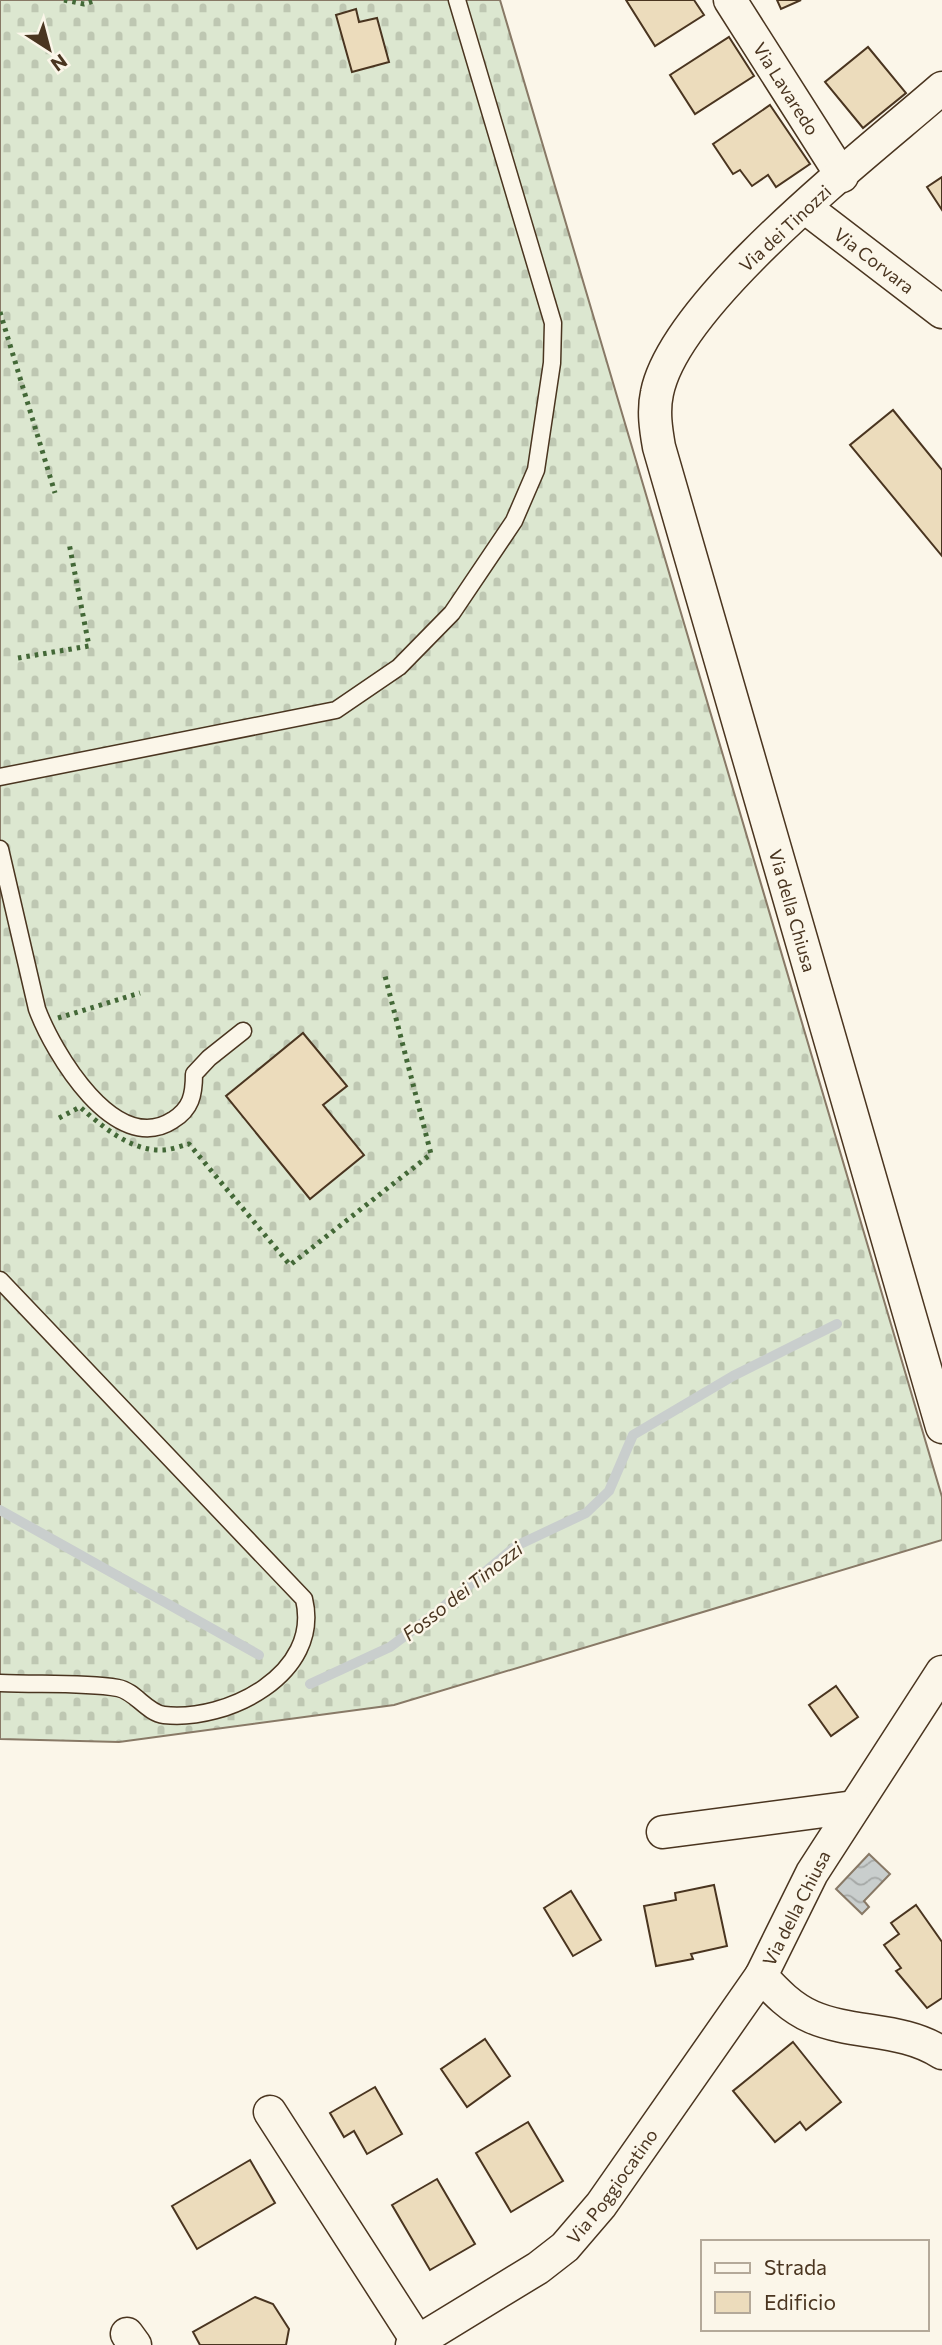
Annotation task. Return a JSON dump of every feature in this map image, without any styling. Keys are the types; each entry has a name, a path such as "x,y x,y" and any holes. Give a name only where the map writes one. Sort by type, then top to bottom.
{"street":[{"name":"Via Lavaredo","path":"730,0 842,176"},
{"name":"Via dei Tinozzi","path":"657,392 674,354 699,315 734,275 942,88"},
{"name":"Via Corvara","path":"806,208 942,312"},
{"name":"Via della Chiusa","path":"657,392 659,447 942,1427"},
{"name":"Via della Chiusa","path":"942,1672 812,1873 761,1976 792,2006 813,2018 897,2034 942,2053"},
{"path":"663,1832 854,1807"},
{"name":"Via Poggiocatino","path":"415,2343 538,2268 565,2247 601,2205 761,1976"},
{"path":"270,2112 415,2343"}],"lane":[{"path":"0,777 336,710 399,667 452,613 514,521 536,470 551,363 552,323 457,0"},
{"path":"0,849 37,1009 46,1033 78,1085 100,1105 122,1121 146,1128 166,1125 184,1113 194,1094 194,1074 209,1058 243,1031"},
{"path":"0,1280 303,1600 307,1615 305,1634 298,1650 276,1681 257,1695 201,1714 161,1715 121,1689 0,1683"}],"green space":[{"path":"0,0 500,0 942,1497 942,1540 394,1705 119,1742 0,1739"}],"water":[{"path":"869,1854 890,1874 864,1901 869,1907 862,1914 836,1889"}],"building":[{"path":"626,0 694,0 704,15 655,46"},
{"path":"777,0 801,0 781,9"},
{"path":"356,9 359,22 377,18 389,62 352,72 336,15"},
{"path":"729,37 754,76 695,114 670,75"},
{"path":"868,47 906,93 863,128 825,82"},
{"path":"770,105 810,164 776,187 768,175 752,186 740,170 733,174 713,144"},
{"path":"942,177 942,210 927,187"},
{"path":"893,410 942,470 942,556 850,445"},
{"path":"303,1033 347,1086 323,1105 364,1155 310,1199 226,1096"},
{"path":"836,1686 858,1717 831,1736 809,1705"},
{"path":"714,1885 727,1946 691,1954 693,1959 656,1966 644,1906 676,1900 675,1893"},
{"path":"571,1891 601,1940 573,1956 544,1908"},
{"path":"916,1905 942,1942 942,1998 927,2008 896,1971 901,1968 884,1945 899,1934 891,1923"},
{"path":"485,2039 510,2076 467,2107 441,2069"},
{"path":"793,2042 841,2102 806,2130 800,2122 775,2142 733,2091"},
{"path":"375,2087 402,2134 367,2154 354,2131 344,2137 330,2113"},
{"path":"528,2122 563,2181 511,2212 476,2153"},
{"path":"250,2160 275,2203 197,2249 172,2206"},
{"path":"437,2179 475,2244 430,2270 392,2205"},
{"path":"255,2297 273,2304 289,2329 286,2345 200,2345 193,2332"}],"waterway":[{"name":"Fosso dei Tinozzi","path":"310,1684 390,1647 516,1546 586,1513 609,1491 633,1435 733,1376 837,1324"},
{"name":"Fosso dei Tinozzi","path":"0,1510 259,1655"}],"hedge":[{"path":"64,0 84,4 97,0"},
{"path":"0,312 55,493"},
{"path":"18,658 89,646 69,543"},
{"path":"59,1118 80,1107 117,1136 139,1146 162,1150 189,1144 290,1265 431,1154 384,972"},
{"path":"58,1018 140,993"}]}
